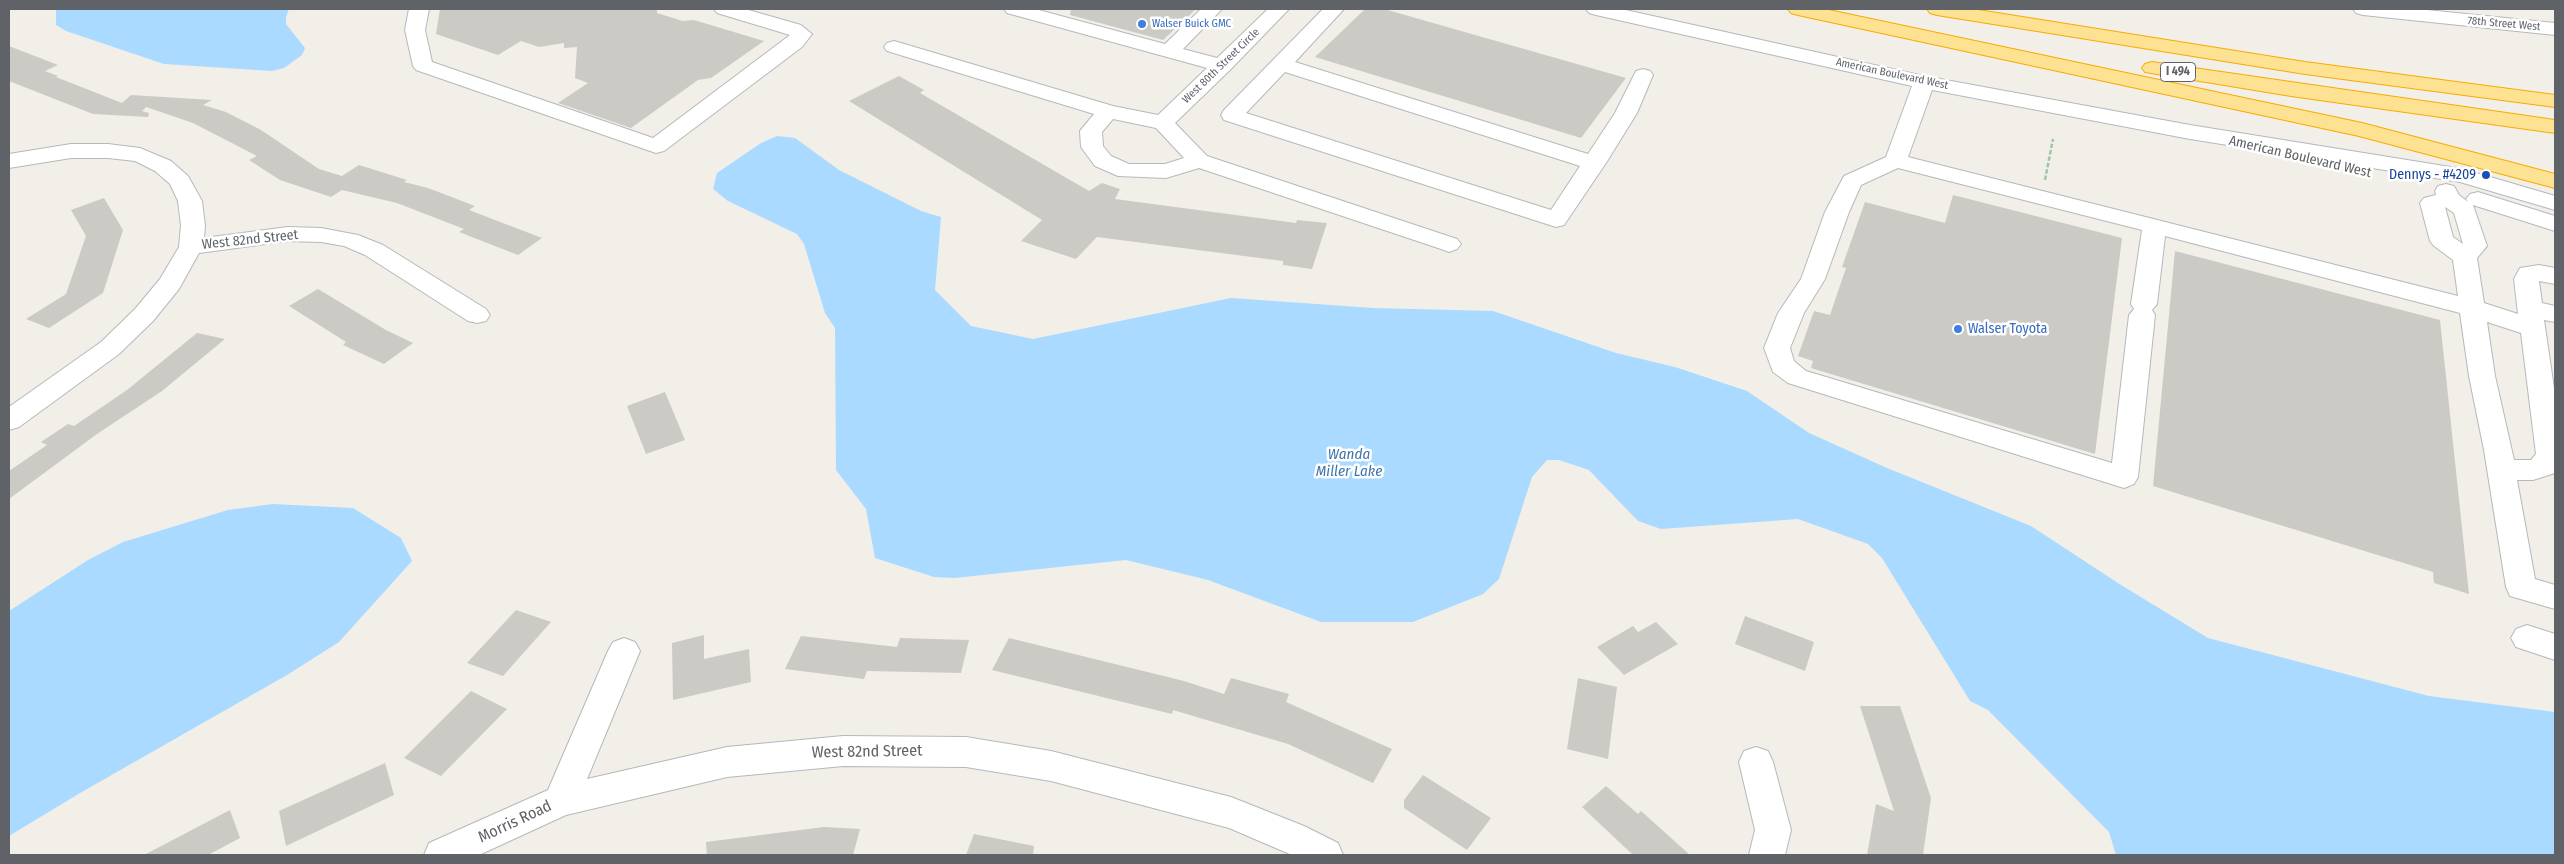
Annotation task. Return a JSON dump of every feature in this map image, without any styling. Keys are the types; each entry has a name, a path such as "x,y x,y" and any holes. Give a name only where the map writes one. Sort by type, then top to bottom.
{"highway":[{"path":"1798,9 2362,130 2555,181"},
{"name":"I 494","path":"1803,9 2022,47 2272,87 2555,127"},
{"name":"I 494","path":"1937,9 2305,68 2555,101"},
{"path":"2305,68 2555,85"}],"street":[{"path":"419,9 415,30 423,66 656,146 795,44 802,34 724,9"},
{"path":"1014,9 1223,66"},
{"path":"1169,51 1212,9"},
{"name":"West 80th Street Circle","path":"1162,123 1223,66 1279,9"},
{"path":"1334,9 1232,115 1556,220 1626,113 1643,75"},
{"name":"American Boulevard West","path":"1596,9 1924,82 2190,132 2472,178 2555,203"},
{"name":"78th Street West","path":"2363,9 2555,29"},
{"path":"894,47 1108,111 1162,123 1199,161 1449,244"},
{"path":"1281,64 1595,163"},
{"path":"1896,161 1924,82"},
{"path":"1108,111 1091,132 1092,147 1103,161 1126,171 1166,171 1199,161"},
{"name":"American Boulevard West","path":"2190,132 2448,195 2510,208 2555,224"},
{"name":"West 82nd Street","path":"9,161 71,151 108,151 140,156 163,166 180,182 190,201 193,225 191,247 288,234 321,235 350,240 374,250 477,315"},
{"path":"2154,225 2124,476 1797,377 1782,366 1777,348 1790,313 1812,279 1837,212 1852,181 1896,161 2154,225 2473,308 2539,316"},
{"path":"2448,195 2465,210 2475,246 2465,257 2482,376 2501,470 2521,586 2555,597"},
{"path":"9,420 110,348 144,315 170,283 191,247"},
{"path":"2501,470 2534,470 2546,465 2550,454 2539,316 2526,279 2530,274 2540,273 2555,276"},
{"path":"561,801 624,651"},
{"name":"West 82nd Street","path":"561,801 727,762 754,758 843,751 966,752 1051,766 1231,813 1292,837 1325,855"},
{"path":"1756,762 1773,830 1767,855"},
{"name":"Morris Road","path":"442,855 561,801"}],"water":[{"path":"56,9 289,9 286,24 305,48 302,55 284,68 272,71 164,64 66,31 56,25"},
{"name":"Wanda Miller Lake","path":"777,136 795,138 839,170 921,211 941,217 935,290 971,326 1033,339 1231,298 1373,308 1493,311 1616,353 1675,367 1747,391 1809,433 1887,468 2031,526 2121,585 2208,638 2429,696 2555,712 2555,855 2116,855 2109,832 1988,710 1970,701 1882,558 1868,544 1798,519 1661,529 1638,521 1589,470 1559,460 1547,460 1532,477 1499,579 1483,594 1413,622 1321,622 1208,580 1126,560 954,578 934,577 875,558 866,509 836,470 835,328 825,313 804,244 797,234 728,201 713,189 717,173 761,143"},
{"path":"273,504 353,508 401,538 412,561 339,642 287,675 80,793 9,836 9,611 88,560 123,542 228,510"}],"building":[{"path":"440,9 657,9 657,13 683,21 694,20 764,41 711,78 698,80 631,128 558,103 588,83 575,78 577,47 564,48 564,43 539,47 521,41 498,55 436,34"},
{"name":"Walser Buick GMC","path":"1071,9 1196,9 1163,40 1070,15"},
{"path":"1365,9 1384,9 1626,78 1581,138 1315,57"},
{"path":"9,46 58,65 45,71 58,76 56,77 122,103 131,95 212,100 203,105 226,112 261,130 319,169 342,176 359,165 407,180 404,182 428,188 475,206 469,210 542,238 518,255 459,232 464,229 397,203 342,190 331,197 280,180 249,160 257,156 193,123 146,107 142,111 149,113 148,117 93,114 9,81"},
{"path":"899,76 924,90 920,93 1089,191 1102,183 1120,189 1115,199 1296,223 1297,220 1327,223 1312,269 1283,265 1283,261 1097,237 1076,259 1021,241 1042,220 849,101"},
{"name":"Walser Toyota","path":"1953,195 2122,238 2095,454 1811,368 1813,361 1798,356 1814,311 1830,315 1846,268 1842,267 1865,202 1945,223"},
{"path":"104,198 123,230 103,293 49,328 26,319 66,294 86,236 71,210"},
{"path":"2175,251 2440,320 2469,594 2434,583 2433,572 2153,486"},
{"path":"318,289 386,330 413,343 384,364 343,345 346,342 289,306"},
{"path":"197,333 225,339 162,391 97,434 9,499 9,471 47,445 41,442 68,424 74,426 127,390"},
{"path":"665,392 685,440 646,454 627,406"},
{"path":"516,610 551,622 503,676 467,663"},
{"path":"1745,616 1814,642 1805,671 1735,644"},
{"path":"1656,622 1678,644 1624,675 1597,647 1633,626 1638,632"},
{"path":"704,635 704,659 749,649 751,682 673,700 672,643"},
{"path":"801,636 897,647 900,638 969,640 961,673 867,671 864,679 785,669"},
{"path":"1009,638 1184,681 1224,694 1231,678 1289,694 1286,702 1392,749 1373,783 1288,744 1173,710 1172,714 992,670"},
{"path":"1578,678 1617,687 1608,759 1567,749"},
{"path":"471,691 507,709 441,776 404,758"},
{"path":"1860,706 1900,706 1931,798 1923,855 1867,855 1876,804 1894,811"},
{"path":"385,763 394,795 286,846 279,811"},
{"path":"1423,775 1491,818 1467,850 1404,808 1404,800"},
{"path":"1606,786 1638,814 1641,811 1690,855 1633,855 1582,807"},
{"path":"230,810 240,838 208,855 144,855"},
{"path":"824,827 860,829 853,855 707,855 706,842"},
{"path":"974,834 1034,846 1033,855 966,855"}],"place":[{"name":"Walser Buick GMC","path":"1142,24"},
{"name":"Dennys - #4209","path":"2486,175"},
{"name":"Walser Toyota","path":"1958,329"}]}
